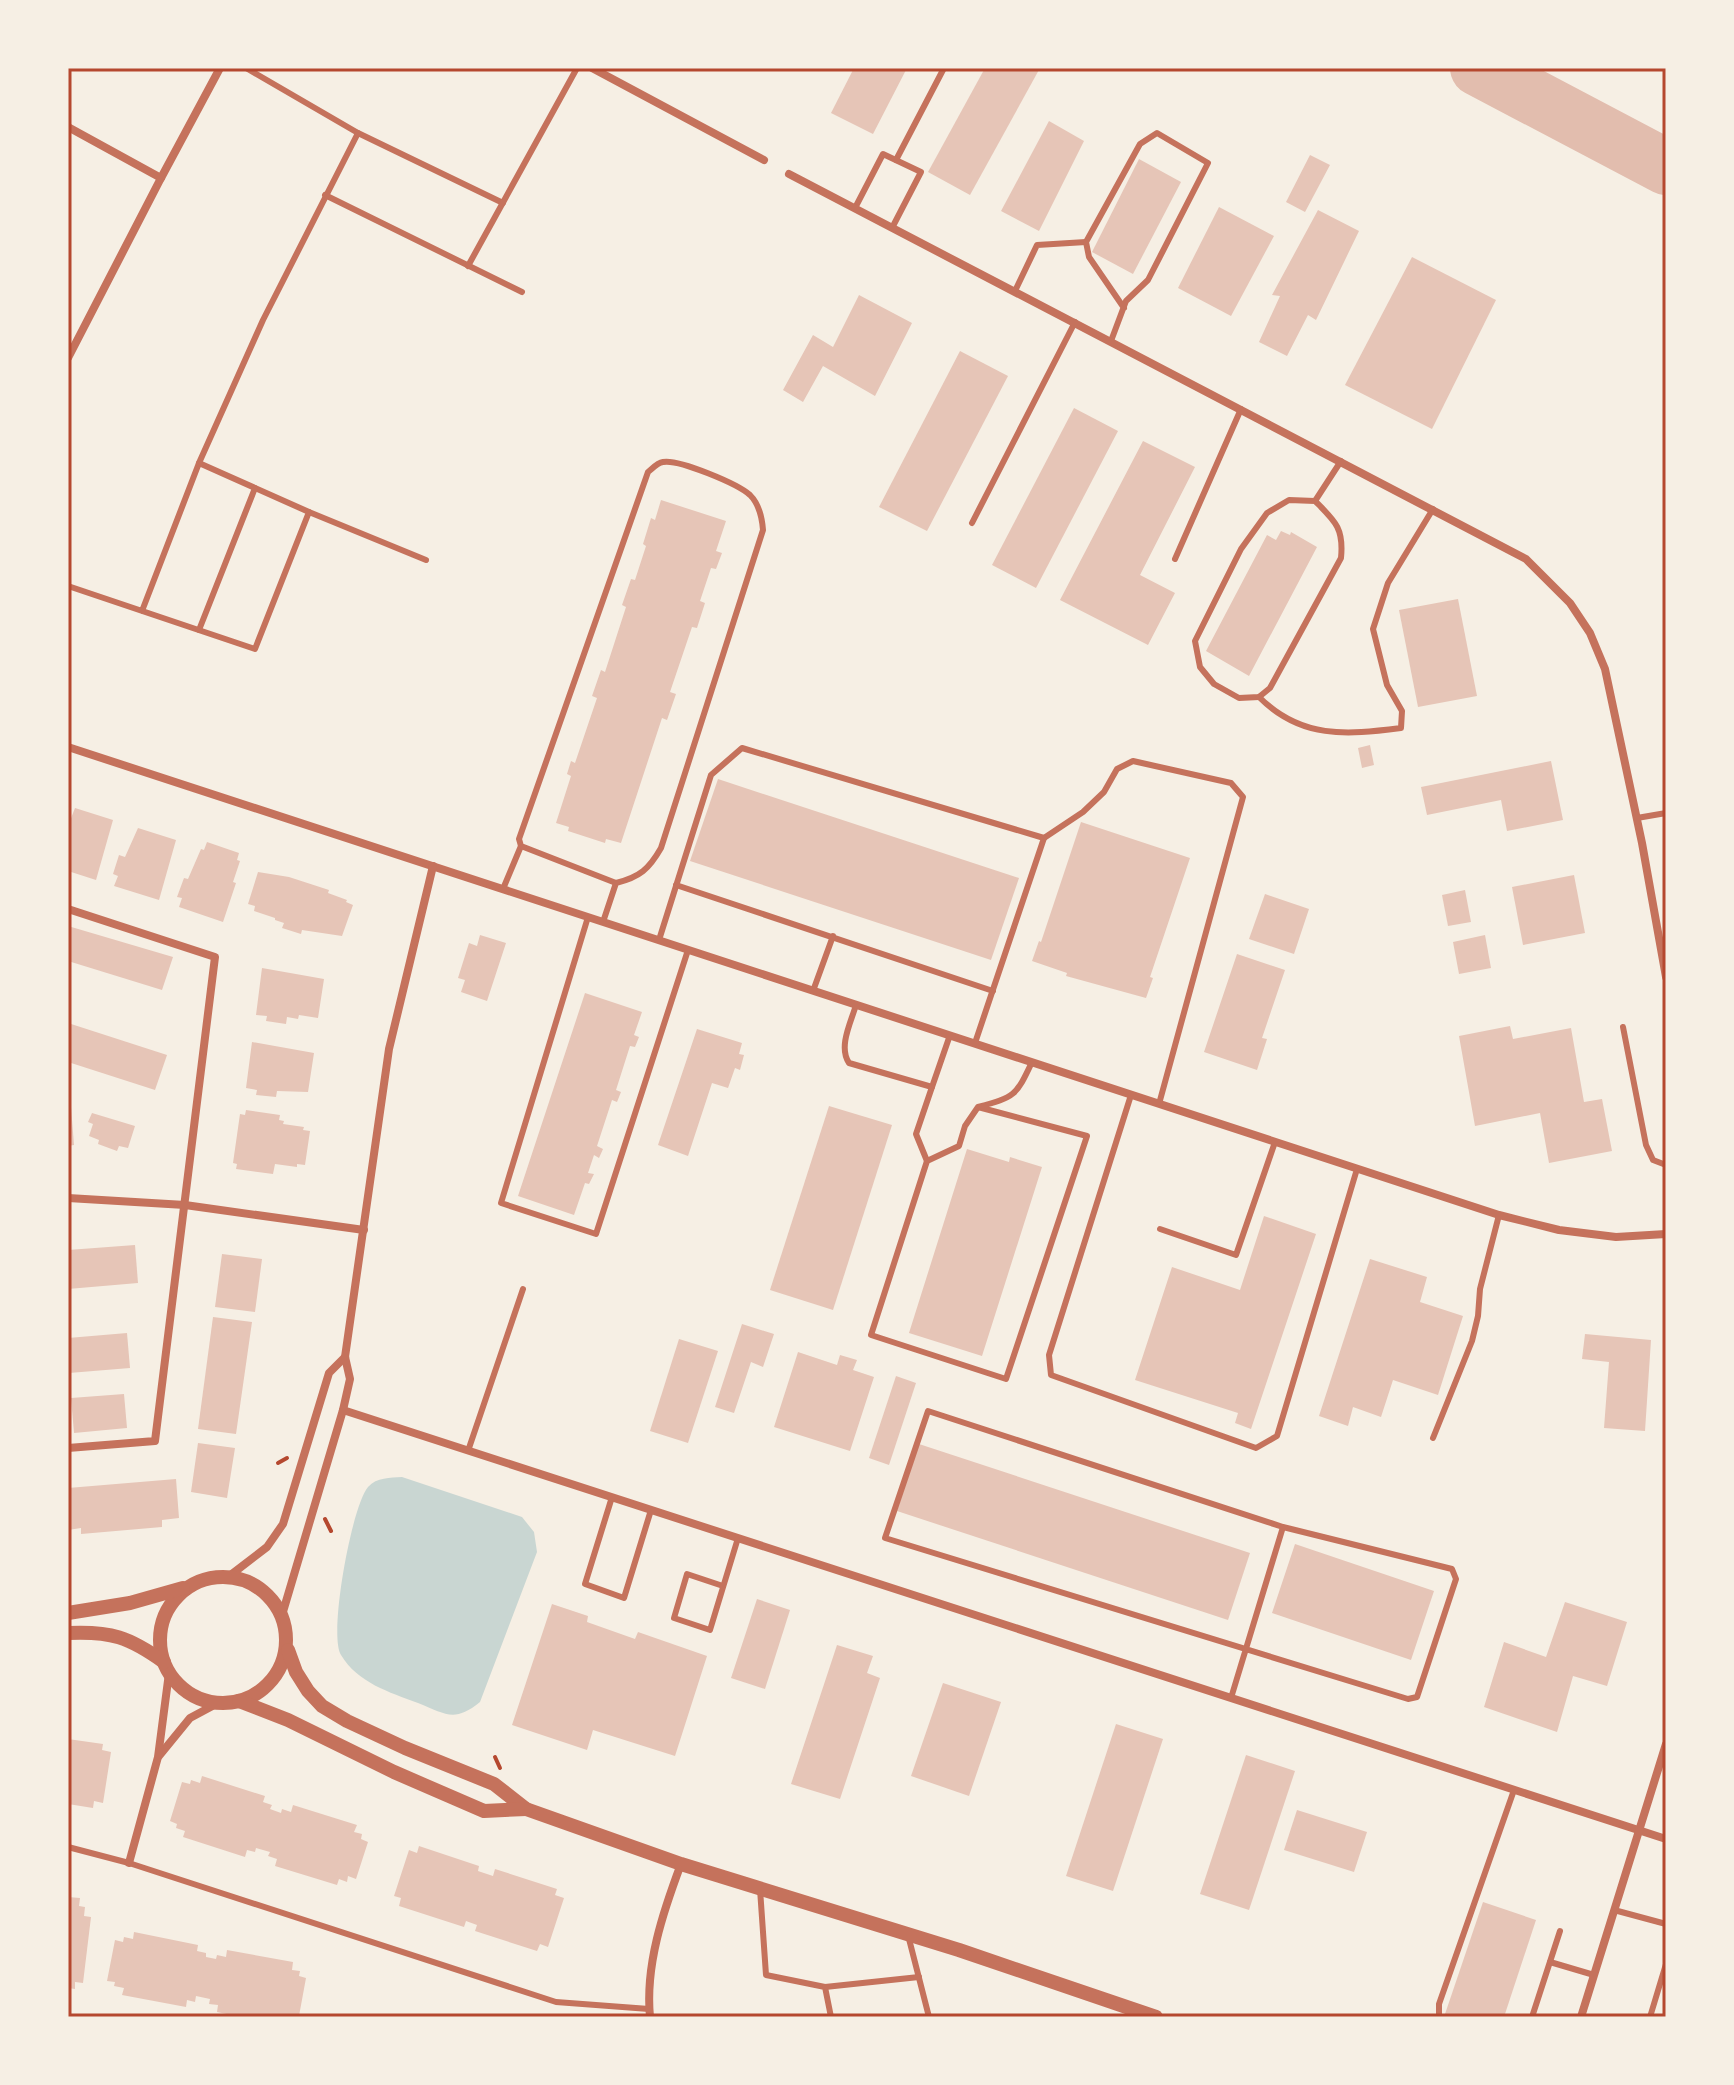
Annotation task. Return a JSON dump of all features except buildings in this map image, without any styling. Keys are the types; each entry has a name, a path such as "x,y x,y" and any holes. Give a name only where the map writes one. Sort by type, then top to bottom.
{"street":[{"path":"68,358 220,68"},
{"path":"592,68 764,160"},
{"path":"68,127 161,178"},
{"path":"789,174 1526,559 1570,603 1590,633 1605,669 1663,942 1666,977"},
{"path":"68,747 1499,1215 1559,1230 1616,1237 1666,1234"},
{"path":"282,1615 350,1379 345,1357 389,1049 433,866"},
{"path":"68,909 215,957 155,1441 68,1448"},
{"path":"68,1198 185,1205 364,1230"},
{"path":"228,1577 267,1547 283,1524 329,1373 345,1357"},
{"path":"343,1410 1666,1839"},
{"path":"68,1613 130,1603 211,1578 228,1577 254,1585 271,1597 282,1615 288,1650 302,1682 322,1706 405,1748 494,1784 526,1809 681,1864 908,1934 1156,2017"},
{"path":"184,1588 165,1613 160,1627 160,1646 167,1668 180,1687 218,1703 239,1701 272,1682 288,1650"},
{"path":"68,1633 108,1633 127,1638 167,1668"},
{"path":"129,1863 158,1757 167,1668"},
{"path":"239,1701 288,1720 394,1772 484,1811 526,1809"},
{"path":"158,1757 190,1718 218,1703"},
{"path":"1581,2017 1666,1744"},
{"path":"649,2013 652,1962 681,1864"}],"lane":[{"path":"246,68 358,133 503,203"},
{"path":"468,266 577,68"},
{"path":"896,160 944,68"},
{"path":"142,611 199,463 263,320 358,133"},
{"path":"1111,341 1124,308 1126,301 1148,280 1208,163 1157,133 1140,144 1086,242 1089,257 1124,308"},
{"path":"855,208 883,154 921,172 892,228"},
{"path":"325,195 522,292"},
{"path":"1015,291 1037,245 1086,242"},
{"path":"972,523 1075,322"},
{"path":"1175,559 1241,409"},
{"path":"503,889 521,846 519,839 648,472 659,462 673,461 739,487 752,496 761,513 763,530 661,848 651,866 635,878 616,883 521,846"},
{"path":"1315,501 1341,461"},
{"path":"199,463 426,560"},
{"path":"199,630 255,488"},
{"path":"1289,500 1315,501 1336,522 1343,540 1341,558 1270,688 1259,697 1239,698 1214,684 1200,667 1195,641 1241,549 1267,513 1289,500"},
{"path":"1259,697 1274,712 1297,725 1331,733 1401,728 1402,711 1387,685 1373,629 1388,583 1433,509"},
{"path":"68,586 255,649 309,512"},
{"path":"659,940 711,775 742,748 1044,838"},
{"path":"975,1043 1044,838 1083,812 1104,792 1117,769 1133,761 1231,783 1243,797 1159,1104"},
{"path":"1637,818 1666,813"},
{"path":"603,922 616,883"},
{"path":"676,885 993,991"},
{"path":"588,917 501,1203 596,1234 688,950"},
{"path":"813,991 833,936"},
{"path":"856,1005 845,1045 849,1063 932,1087"},
{"path":"1623,1027 1646,1145 1653,1160 1666,1165"},
{"path":"950,1035 916,1134 927,1161 871,1335 1006,1379 1087,1136 978,1107"},
{"path":"927,1161 959,1146 965,1126 978,1107 1002,1101 1018,1092 1032,1062"},
{"path":"1131,1095 1049,1355 1051,1375 1256,1448 1277,1436 1357,1169"},
{"path":"1160,1229 1236,1255 1275,1142"},
{"path":"1433,1438 1472,1341 1480,1289 1499,1215"},
{"path":"468,1451 523,1289"},
{"path":"928,1411 1283,1527 1452,1569 1456,1579 1417,1697 1408,1699 1246,1650 885,1538 928,1411"},
{"path":"612,1497 585,1584 624,1598 651,1510"},
{"path":"1231,1698 1283,1527"},
{"path":"723,1586 687,1574 674,1618 710,1630 738,1538"},
{"path":"1439,2017 1439,2004 1514,1790"},
{"path":"68,1847 129,1863 556,2002 649,2013"},
{"path":"760,1889 766,1975 825,1987 919,1977"},
{"path":"1614,1910 1666,1924"},
{"path":"1532,2017 1560,1931"},
{"path":"908,1934 929,2017"},
{"path":"1550,1962 1594,1975"},
{"path":"1650,2017 1666,1964"},
{"path":"825,1987 831,2017"}],"shaded area":[{"path":"402,1477 522,1517 534,1532 537,1552 480,1702 463,1713 450,1714 436,1710 385,1690 356,1673 341,1655 337,1623 355,1518 368,1487 375,1481"}],"taxiway":[{"path":"1478,68 1666,167"}]}
